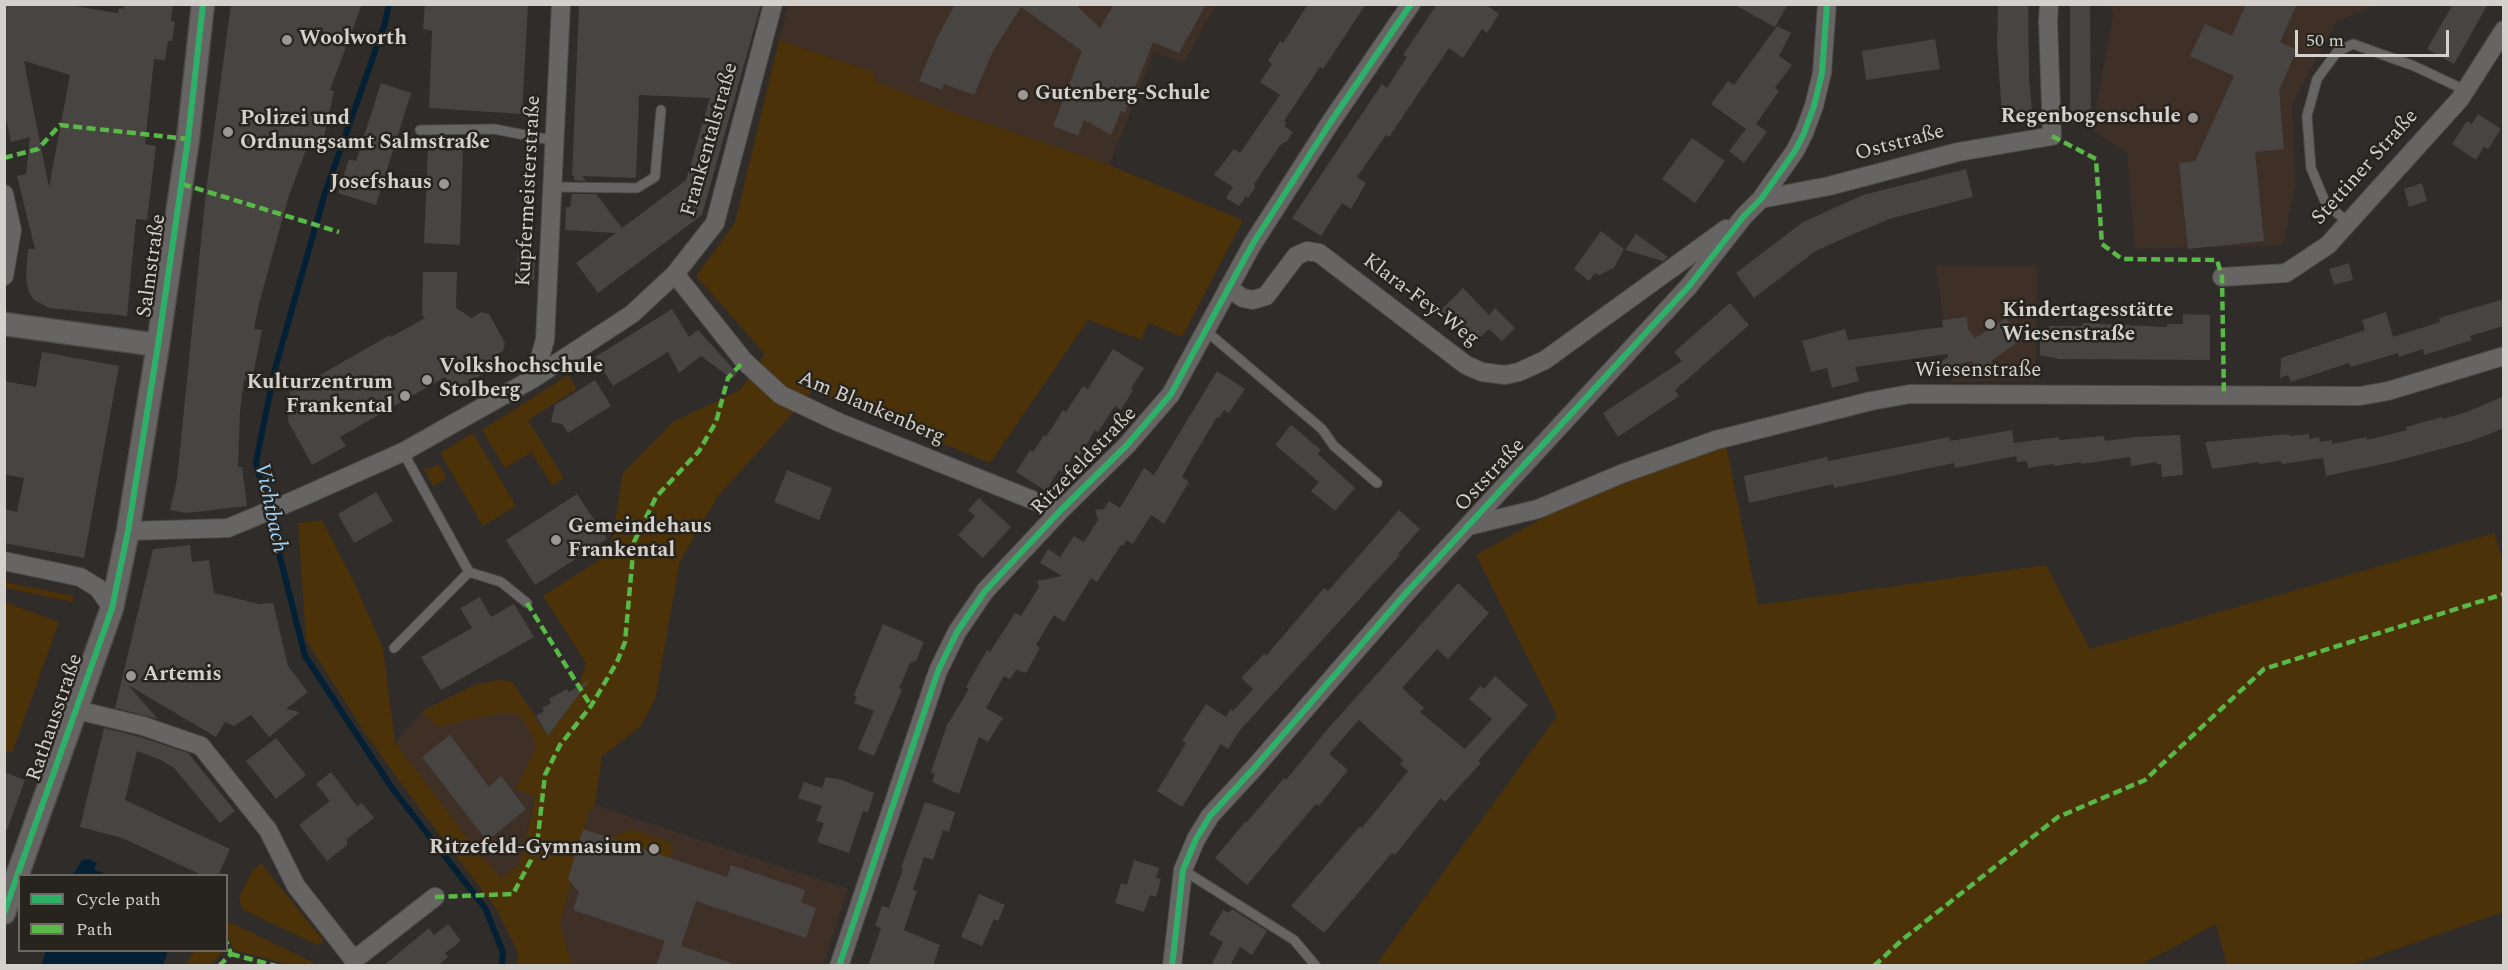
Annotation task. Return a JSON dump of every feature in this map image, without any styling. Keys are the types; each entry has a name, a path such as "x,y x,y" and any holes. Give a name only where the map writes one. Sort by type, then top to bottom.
{"street":[{"name":"Salmstraße","path":"128,531 188,140 203,4"},
{"name":"Kupfermeisterstraße","path":"534,378 545,340 561,4"},
{"name":"Frankentalstraße","path":"128,531 228,528 295,500 403,452 534,378 633,314 675,274 715,223 772,4"},
{"name":"Ritzefeldstraße","path":"839,966 938,671 957,632 985,591 1060,511 1127,445 1171,394 1252,245 1330,123 1411,4"},
{"name":"Oststraße","path":"1172,966 1183,870 1196,839 1210,816 1468,526 1689,286 1744,216 1761,199 1795,151 1811,115 1822,73 1827,4"},
{"name":"Oststraße","path":"1761,199 1829,186 1958,152 2052,136 2049,4"},
{"name":"Stettiner Straße","path":"2222,277 2286,273 2328,245 2460,99 2503,30"},
{"path":"4,194 12,230 4,276"},
{"name":"Klara-Fey-Weg","path":"1228,288 1243,298 1253,300 1266,296 1296,256 1306,251 1319,253 1466,365 1482,372 1505,375 1519,372 1545,360 1744,216"},
{"name":"Am Blankenberg","path":"675,274 744,361 781,395 838,422 1060,511"},
{"path":"4,324 158,345"},
{"name":"Wiesenstraße","path":"1468,526 1538,509 1621,474 1716,440 1871,401 1910,394 2360,396 2388,391 2504,356"},
{"name":"Rathausstraße","path":"18,874 112,608 128,531"},
{"path":"4,561 80,577 98,588 112,608"},
{"path":"77,710 142,726 201,746 268,830 296,886 354,963 435,897"},
{"name":"Rathausstraße","path":"4,913 18,874"}],"lane":[{"path":"2348,222 2326,204 2311,168 2307,116 2317,79 2337,52 2353,44 2414,66 2465,90"},
{"path":"553,187 637,188 655,177 661,111"},
{"path":"420,130 494,129 556,141"},
{"path":"1206,331 1322,429 1334,446 1377,483"},
{"path":"403,452 469,572 501,582 527,603"},
{"path":"394,648 469,572"},
{"path":"1183,870 1294,940 1316,966"}],"shaded area":[{"name":"Gutenberg-Schule","path":"788,5 1216,5 1184,63 1154,52 1109,165 945,109 875,81 874,72 779,40"},
{"name":"Regenbogenschule","path":"2111,5 2375,5 2336,22 2292,105 2295,186 2283,245 2135,249 2127,153 2092,130 2113,15"},
{"path":"779,40 874,72 875,81 945,109 1109,165 1243,220 1182,337 1149,323 1141,340 1088,320 990,463 814,390 718,496 680,561 655,700 640,727 602,756 595,805 589,810 560,925 572,965 518,965 518,953 497,910 365,733 306,640 298,523 322,520 355,584 383,648 395,742 501,878 519,865 531,816 535,797 516,788 536,747 532,735 523,719 515,713 501,713 439,726 431,722 422,711 477,684 499,680 512,682 548,736 574,701 586,663 543,596 610,553 623,473 673,422 740,390 765,354 696,276 735,223"},
{"name":"Kindertagesstätte Wiesenstraße","path":"1936,265 2037,266 2036,380 1952,382"},
{"path":"568,375 577,389 528,420 564,478 552,485 531,452 505,468 482,430"},
{"path":"473,433 516,506 483,526 440,453"},
{"path":"1726,445 1758,605 2046,565 2090,649 2494,533 2504,564 2503,912 2348,966 2227,965 2216,924 2139,966 1375,966 1557,716 1476,555 1590,492"},
{"path":"438,464 447,478 433,486 423,467 429,469"},
{"path":"5,582 74,596 73,602 5,588"},
{"path":"5,602 59,622 12,753 5,751"},
{"name":"Ritzefeld-Gymnasium","path":"499,680 512,682 536,716 537,787 519,865 501,878 395,742 425,709 477,684"},
{"name":"Ritzefeld-Gymnasium","path":"595,805 848,889 823,965 572,965 560,925 589,810"},
{"path":"631,829 669,842 673,848 670,858 610,838"},
{"path":"261,863 324,941 317,945 242,909 239,897 253,870"},
{"path":"228,922 319,965 291,965 234,950 228,936"},
{"path":"194,952 222,952 210,965 185,965"}],"water":[{"path":"88,859 97,863 94,869 105,874 74,874 82,860"},
{"path":"45,952 168,952 163,965 41,965"}],"building":[{"path":"4,4 62,4 118,13 119,8 124,9 124,4 173,4 171,21 175,22 172,41 168,41 165,60 154,59 145,144 156,146 147,220 136,219 127,316 49,308 34,300 29,293 26,277 28,249 35,249 17,176 26,174 30,137 11,142 4,110","holes":["24,61 70,75 49,187"]},
{"path":"231,4 362,4 330,90 334,91 323,142 310,140 289,195 259,304 254,329 262,330 252,380 244,379 240,411 238,467 242,467 247,506 186,513 170,510 177,479 206,191"},
{"path":"425,4 528,4 522,114 429,108 432,31 423,29"},
{"path":"579,4 761,4 702,215 598,293 576,263 616,233 565,230 566,207 570,207 572,194 596,194 622,228 686,180 710,98 639,95 636,178 582,176 586,181 574,180 572,176"},
{"path":"955,4 1075,4 1100,28 1114,4 1206,4 1179,53 1153,42 1125,113 1121,111 1111,135 1084,120 1078,136 1053,126 1082,51 1021,7 993,51 974,95 944,84 942,90 919,81 937,38"},
{"path":"1308,4 1366,4 1323,69 1320,67 1284,121 1287,123 1284,126 1293,132 1287,141 1281,144 1254,184 1255,188 1239,206 1226,198 1233,187 1214,175 1234,149 1240,153 1280,95 1260,82 1272,64 1268,61 1280,41 1283,43"},
{"path":"1437,4 1485,4 1499,14 1487,33 1482,29 1463,58 1449,48 1389,137 1386,135 1357,177 1366,183 1351,209 1342,203 1321,236 1292,218 1382,84 1387,88 1407,57 1403,55"},
{"path":"1733,4 1788,4 1775,27"},
{"path":"1998,4 2028,4 2032,111 2002,114 1997,45"},
{"path":"2070,4 2090,4 2091,123 2070,123"},
{"path":"2246,4 2297,4 2280,42 2297,50 2279,90 2284,149 2255,152 2264,241 2188,249 2179,163 2195,161 2234,76 2190,56 2205,24 2232,36"},
{"path":"2453,4 2488,4 2454,64 2427,49"},
{"path":"1777,26 1791,33 1779,56 1792,65 1775,88 1779,91 1756,124 1767,132 1744,163 1729,151 1746,129 1711,104 1728,81 1734,85"},
{"path":"1935,39 1940,69 1866,80 1862,51"},
{"path":"381,83 411,93 376,205 338,193 349,159 356,161"},
{"path":"2478,114 2501,129 2488,149 2484,147 2476,160 2452,144 2467,121 2472,124"},
{"path":"1692,138 1725,161 1695,203 1662,179"},
{"name":"Josefshaus","path":"428,147 463,149 460,245 424,243"},
{"path":"1966,169 1973,197 1889,219 1817,250 1754,298 1736,273 1803,222 1863,195"},
{"path":"2422,183 2427,201 2409,207 2404,189"},
{"path":"1601,231 1624,249 1614,268 1599,275 1595,273 1589,281 1574,269"},
{"path":"1636,234 1668,257 1663,261 1625,250"},
{"path":"518,253 535,253 534,280 517,279"},
{"path":"2349,263 2353,280 2334,285 2329,269"},
{"name":"Kulturzentrum Frankental","path":"423,272 457,272 456,308 472,318 481,312 489,314 505,343 503,351 493,356 498,365 454,391 445,377 340,437 346,446 312,465 288,421 290,392 390,335 391,337 425,318 422,315"},
{"path":"1463,288 1489,315 1495,308 1515,328 1502,341 1489,329 1475,343 1441,310"},
{"path":"2504,299 2504,326 2470,336 2472,340 2424,355 2423,349 2399,357 2398,353 2351,367 2349,363 2291,382 2288,375 2280,378 2281,358 2365,330 2362,320 2386,312 2393,337 2440,322 2439,318"},
{"path":"1730,303 1749,325 1675,390 1679,396 1618,437 1603,413 1682,361 1674,352"},
{"path":"672,309 689,337 698,330 737,373 732,379 701,356 679,373 668,352 613,386 595,357"},
{"path":"2183,314 2210,315 2210,360 2059,359 2040,355 2040,336 2049,337 2049,326 2083,326 2083,323 2167,327 2167,324 2183,324"},
{"path":"1967,317 1968,329 1975,338 2006,318 2021,340 1991,361 1993,363 1980,372 1972,361 1929,371 1949,356 1947,354 1855,367 1859,381 1832,388 1827,368 1811,372 1802,341 1845,329 1848,340 1943,327 1942,320"},
{"path":"1113,349 1144,368 1121,410 1115,406 1098,432 1095,430 1079,457 1074,454 1063,472 1059,470 1046,491 1016,472 1030,450 1033,452 1044,435 1046,437 1063,410 1066,412 1083,386 1088,389"},
{"path":"42,352 119,366 84,558 4,543 4,509 17,512 24,478 4,474 4,381 36,387"},
{"path":"1217,371 1245,389 1229,413 1224,410 1219,418 1217,417 1193,457 1182,477 1189,482 1164,524 1151,515 1133,544 1126,540 1123,546 1121,545 1097,582 1091,578 1064,622 1054,615 1036,645 1040,648 1026,673 1016,670 1010,679 1004,676 986,708 1003,718 988,742 979,737 959,794 932,782 935,774 931,772 947,725 969,689 966,687 987,650 990,652 1015,613 1021,616 1039,587 1037,581 1062,576 1040,563 1048,549 1060,557 1074,536 1084,542 1098,520 1095,510 1104,509 1109,501 1120,508 1144,468 1154,475"},
{"path":"595,380 611,406 568,433 562,424 551,422 555,405"},
{"path":"2504,396 2504,428 2471,441 2392,462 2326,476 2323,458 2282,464 2281,461 2259,464 2259,462 2212,469 2205,442 2289,434 2290,436 2309,434 2309,439 2319,437 2320,442 2332,440 2332,444 2367,437 2367,440 2407,430 2406,427 2467,412"},
{"path":"1291,425 1321,450 1318,454 1355,488 1335,511 1311,491 1319,482 1275,445"},
{"path":"2012,430 2016,456 1955,468 1954,463 1834,488 1833,484 1749,503 1744,476 1827,457 1828,461 1949,437 1950,441"},
{"path":"2180,435 2183,475 2162,477 2161,464 2157,465 2157,462 2131,466 2130,457 2028,468 2027,461 2017,462 2014,443 2059,437 2059,440 2104,436 2105,441"},
{"path":"787,470 832,488 819,520 774,502"},
{"path":"376,492 393,521 354,543 338,514"},
{"name":"Gemeindehaus Frankental","path":"577,494 607,539 535,585 506,540"},
{"path":"979,498 1011,527 983,558 958,535 975,516 968,510"},
{"path":"1399,510 1420,529 1398,554 1400,555 1240,730 1228,749 1221,744 1182,807 1157,791 1186,743 1182,741 1206,704 1226,717 1231,709 1233,711 1253,689 1241,678 1264,654 1266,656 1324,588 1328,591"},
{"path":"190,545 192,562 209,560 214,593 259,604 273,603 288,666 308,692 286,709 300,712 269,737 251,715 234,726 225,722 216,737 128,685 158,719 115,708 153,549"},
{"path":"1458,583 1489,613 1448,659 1437,649 1402,688 1424,708 1420,712 1465,749 1492,719 1469,699 1480,686 1484,689 1495,676 1528,705 1478,761 1481,763 1445,802 1441,798 1395,855 1392,853 1324,933 1291,906 1360,826 1362,828 1408,771 1400,764 1403,760 1359,720 1329,754 1348,770 1319,806 1316,804 1247,885 1215,858"},
{"path":"480,597 491,617 514,604 534,637 441,690 421,657 472,628 460,608"},
{"path":"883,624 924,642 916,661 910,663 899,688 902,690 874,756 858,749 874,711 854,703 857,697 854,695"},
{"path":"590,680 548,736 536,716 544,711 542,708 551,703 549,699 567,689 569,692"},
{"path":"104,728 188,753 235,811 220,823 174,768 161,760 137,751 125,800 230,849 219,874 200,874 122,838 80,827"},
{"path":"450,735 489,787 501,776 526,809 487,841 422,757"},
{"path":"276,738 306,775 276,799 246,761"},
{"path":"4,772 25,780 7,830 4,830"},
{"path":"331,772 357,806 362,803 374,818 347,839 347,845 327,861 299,825 330,801 316,784"},
{"path":"826,777 842,780 874,793 868,812 863,811 849,853 817,842 824,823 816,821 822,806 798,798 804,782 822,788"},
{"path":"925,802 955,812 949,832 943,830 933,860 924,857 913,890 917,891 904,930 940,945 933,966 868,966 881,928 875,926 882,906 889,908"},
{"path":"583,829 727,877 731,865 805,890 801,902 816,908 806,938 696,901 681,946 731,963 730,966 656,966 665,941 573,910 579,892 568,879"},
{"path":"1134,860 1159,868 1156,878 1161,879 1156,897 1150,895 1144,912 1115,903 1121,883 1127,885"},
{"path":"979,894 1005,905 998,921 994,919 982,946 961,937"},
{"path":"1232,909 1267,931 1252,955 1240,947 1230,966 1211,966 1223,942 1209,934 1223,910 1229,913"},
{"path":"448,924 461,941 445,953 448,957 437,966 383,966 429,928 434,935"}],"waterway":[{"name":"Vichtbach","path":"389,4 385,23 325,193 275,369 256,462 305,656 392,788 485,908 503,952 502,966"}],"marked path":[{"path":"4,158 38,149 60,125 188,139"},
{"path":"2052,136 2096,159 2102,244 2122,259 2217,260 2222,277 2224,396"},
{"path":"182,184 339,232"},
{"path":"435,897 513,894 531,860 538,836 545,775 560,745 591,706 617,662 625,642 634,542 656,497 699,451 716,422 728,378 744,361"},
{"path":"1874,966 1902,940 2058,817 2145,780 2264,669 2504,594"},
{"path":"527,603 591,706"},
{"path":"219,966 231,954 228,946"},
{"path":"231,954 276,966"}],"cycle path":[{"path":"4,913 112,608 128,531 158,345 188,139 203,4"},
{"path":"839,966 938,671 957,632 985,591 1060,511 1127,445 1171,394 1252,245 1330,123 1411,4"},
{"path":"1172,966 1183,870 1196,839 1210,816 1406,593 1689,286 1744,216 1761,199 1795,151 1814,106 1822,73 1827,4"}],"place":[{"name":"Woolworth","path":"287,40"},
{"name":"Gutenberg-Schule","path":"1023,95"},
{"name":"Regenbogenschule","path":"2193,118"},
{"name":"Polizei und Ordnungsamt Salmstraße","path":"228,132"},
{"name":"Josefshaus","path":"444,184"},
{"name":"Kindertagesstätte Wiesenstraße","path":"1990,324"},
{"name":"Volkshochschule Stolberg","path":"427,380"},
{"name":"Kulturzentrum Frankental","path":"405,396"},
{"name":"Gemeindehaus Frankental","path":"556,540"},
{"name":"Artemis","path":"131,676"},
{"name":"Ritzefeld-Gymnasium","path":"654,849"}]}
